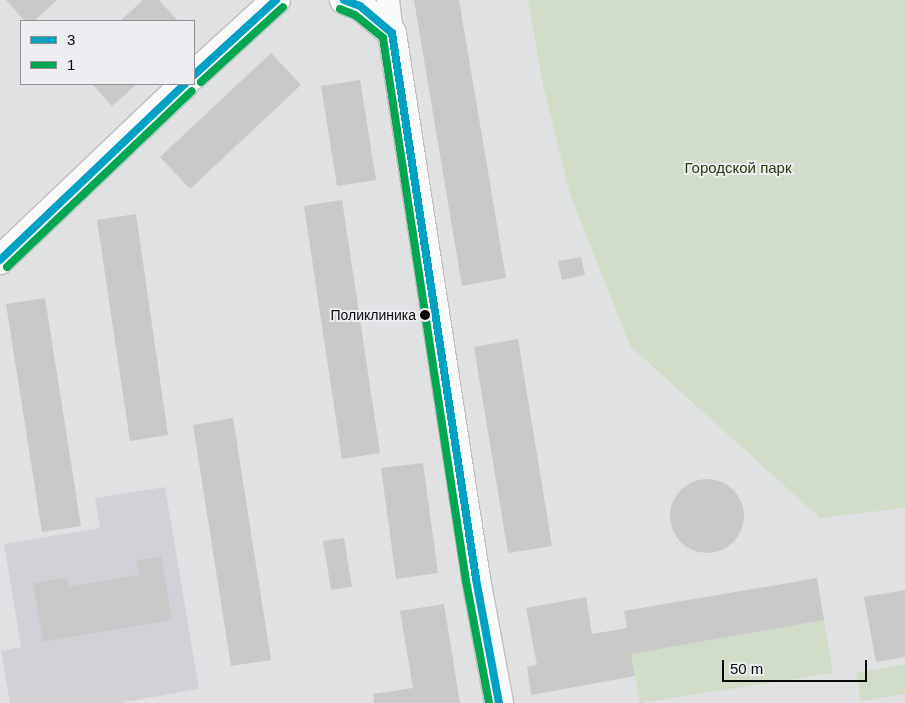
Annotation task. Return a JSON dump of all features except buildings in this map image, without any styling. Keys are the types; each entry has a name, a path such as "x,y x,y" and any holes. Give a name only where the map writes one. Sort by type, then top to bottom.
{"street":[{"path":"195,74 276,0"},
{"path":"344,0 360,6 392,33"},
{"path":"388,0 476,579 500,703"},
{"path":"0,260 184,85"}],"shaded area":[{"path":"165,487 199,689 118,703 10,703 1,651 21,647 4,544 100,528 95,498"}],"green space":[{"name":"Городской парк","path":"528,0 905,0 905,508 820,518 630,346 570,194 543,85"},
{"path":"824,620 833,673 640,703 631,654"},
{"path":"905,664 905,694 861,701 856,673"}],"transit line":[{"name":"3","path":"195,74 276,0"},
{"name":"3","path":"344,0 360,6 392,33 476,579 499,703"},
{"name":"1","path":"201,82 283,7"},
{"name":"1","path":"340,9 355,15 383,38 466,581 489,703"},
{"name":"3","path":"0,260 184,85"},
{"name":"1","path":"7,267 192,91"}],"place":[{"name":"Поликлиника","path":"425,315"}]}
